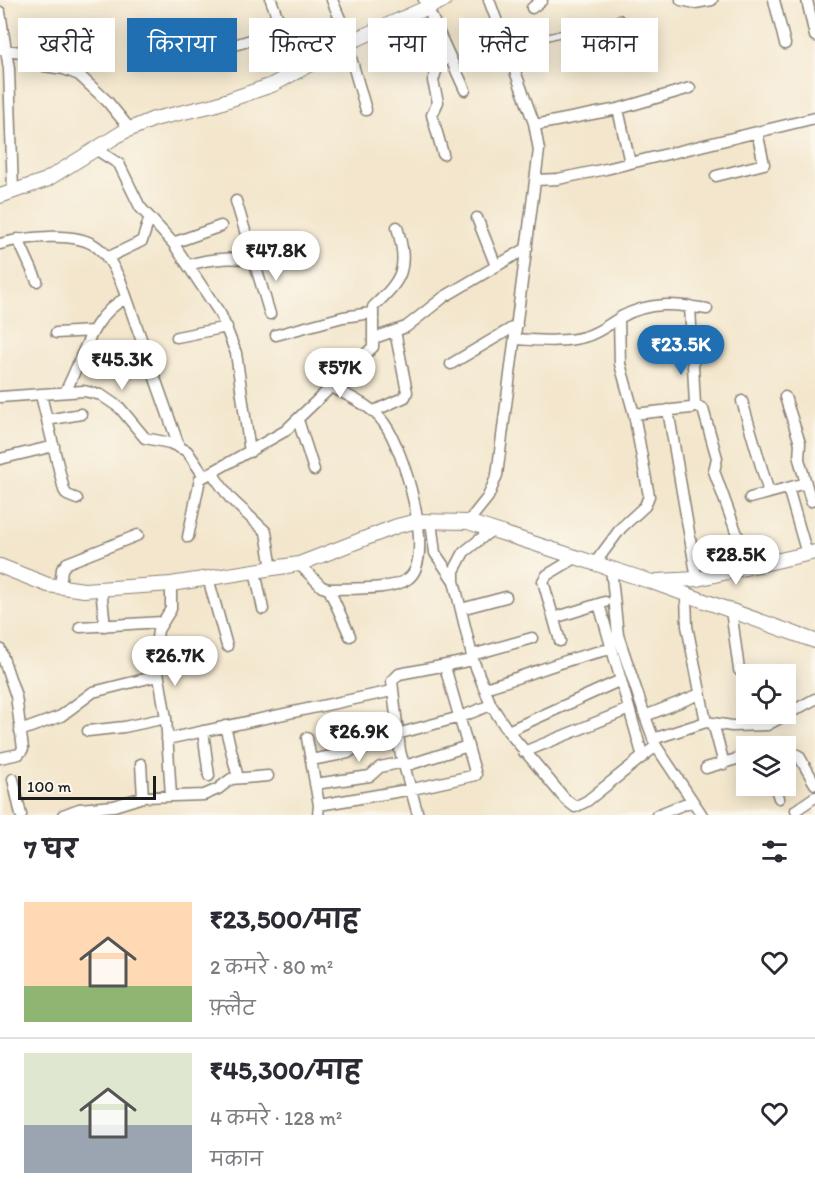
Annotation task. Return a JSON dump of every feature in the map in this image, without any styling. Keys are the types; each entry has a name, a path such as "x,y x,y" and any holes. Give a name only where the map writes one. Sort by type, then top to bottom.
{"street":[{"path":"271,0 277,18"},
{"path":"332,0 339,18"},
{"path":"356,39 426,4 444,0"},
{"path":"489,0 496,18"},
{"path":"532,8 542,0"},
{"path":"681,0 694,2 712,0"},
{"path":"774,0 785,44"},
{"path":"810,2 815,36"},
{"path":"426,4 465,90"},
{"path":"0,12 4,50 6,194 46,180 130,129 154,119 249,94 298,73"},
{"path":"4,50 20,52 44,66 64,69 79,75 107,101 130,129"},
{"path":"443,154 432,115 438,102 433,81 437,68 448,56"},
{"path":"356,71 366,110"},
{"path":"468,522 488,497 497,475 536,180 539,150 535,125 516,72"},
{"path":"535,125 618,109 690,88"},
{"path":"618,109 630,163"},
{"path":"536,180 558,178 630,163 815,118"},
{"path":"716,176 764,164 757,132"},
{"path":"97,150 119,164 140,207 149,220 173,243 189,265 227,327 241,379 250,452"},
{"path":"236,201 270,314"},
{"path":"477,218 496,266"},
{"path":"107,258 142,241 149,220"},
{"path":"173,243 220,226"},
{"path":"188,537 198,483 208,474 250,452 298,420 372,347 374,338 371,313 373,307 401,277 403,249 397,227"},
{"path":"18,239 37,281"},
{"path":"0,244 18,239 76,240 97,247 107,258 121,282 179,446"},
{"path":"374,338 406,327 444,297 527,248"},
{"path":"189,265 209,258 254,258 282,262 308,259"},
{"path":"65,392 93,331 106,310 126,298"},
{"path":"515,339 569,340 602,330 619,318 652,305 707,309"},
{"path":"690,306 695,405"},
{"path":"276,335 343,317 371,313"},
{"path":"596,563 621,528 645,506 649,496 634,414 620,364 619,318"},
{"path":"451,364 517,325"},
{"path":"177,337 227,327"},
{"path":"56,333 93,331"},
{"path":"374,411 405,397 407,392 395,331"},
{"path":"332,387 374,411 385,423 396,443 435,553 454,581 473,658 491,705 508,731 570,810 581,805 643,757 655,743 709,722 732,726 767,725 815,699"},
{"path":"0,397 84,391 101,394 120,408 145,438 179,446 187,451 230,498 266,532 272,570"},
{"path":"41,395 64,490 67,495 77,499"},
{"path":"785,397 800,443 799,459 812,501"},
{"path":"742,401 770,493"},
{"path":"634,414 691,408 695,405"},
{"path":"695,405 703,409 717,458 714,471 749,567"},
{"path":"668,410 697,579"},
{"path":"47,420 81,414"},
{"path":"298,420 314,470"},
{"path":"0,459 54,446"},
{"path":"750,498 806,483"},
{"path":"652,582 697,579 811,553 788,488"},
{"path":"299,564 322,587 329,589 394,585 411,577 419,561 424,521"},
{"path":"0,566 48,585 84,590 171,584 299,564 380,532 424,521 468,522 652,582 815,641"},
{"path":"454,581 457,562 464,552 493,529"},
{"path":"60,587 62,569 67,563 138,535"},
{"path":"560,641 543,581 547,575 577,557"},
{"path":"611,568 620,641 645,716 655,743 702,815"},
{"path":"255,571 263,609"},
{"path":"208,578 227,646"},
{"path":"171,584 171,609 162,622 155,654 157,676 166,717 171,796"},
{"path":"101,589 105,626"},
{"path":"329,589 350,636"},
{"path":"686,594 687,626 700,694 724,764"},
{"path":"461,609 506,597"},
{"path":"554,618 614,600"},
{"path":"599,604 643,757"},
{"path":"731,610 738,664"},
{"path":"80,627 162,622"},
{"path":"418,815 398,735 392,681 399,674 445,667 532,639"},
{"path":"0,649 16,696 22,751 0,758"},
{"path":"484,688 534,674 566,659 612,649"},
{"path":"307,738 319,810 476,775 445,667"},
{"path":"20,731 61,716 93,692 157,676"},
{"path":"508,731 621,680"},
{"path":"167,739 392,691"},
{"path":"645,716 700,694"},
{"path":"311,760 348,753 360,744 459,717 491,705"},
{"path":"524,752 629,709"},
{"path":"88,731 124,727 166,717"},
{"path":"225,726 237,778"},
{"path":"203,731 209,776"},
{"path":"315,784 370,776 380,767 405,764 468,746"},
{"path":"796,754 815,784"},
{"path":"706,768 736,760"},
{"path":"141,764 143,797"},
{"path":"63,815 79,809 98,812 143,797 211,793 237,778 268,776"},
{"path":"13,779 21,815"},
{"path":"796,810 815,797"},
{"path":"657,815 692,801"}]}
